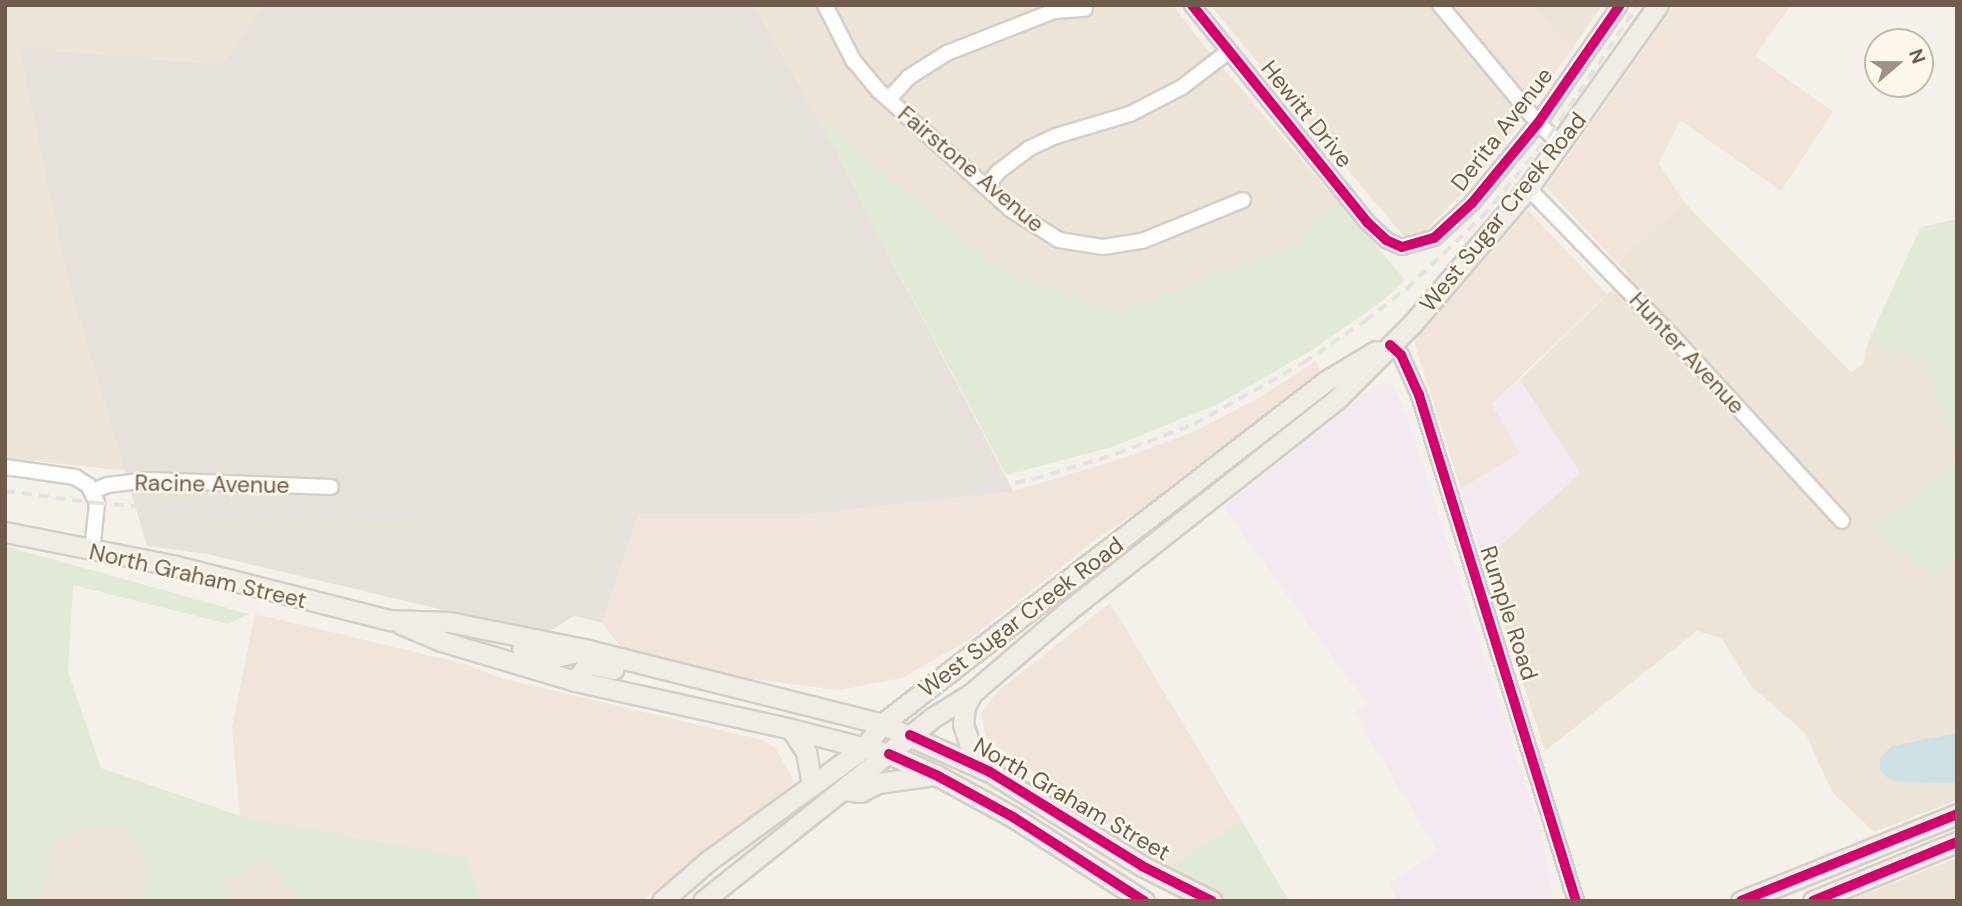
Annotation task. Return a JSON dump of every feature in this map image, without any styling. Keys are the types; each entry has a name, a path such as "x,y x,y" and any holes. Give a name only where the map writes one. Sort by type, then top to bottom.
{"main road":[{"name":"West Sugar Creek Road","path":"703,901 911,735 972,693 1069,610 1336,400 1412,324 1528,188 1562,145 1657,5"},
{"name":"West Sugar Creek Road","path":"662,901 708,861 865,747 883,724 1326,381 1390,345"},
{"path":"1174,527 1185,512 1212,491 1216,484 1213,469"},
{"name":"North Graham Street","path":"5,532 172,565 390,620 458,646 575,681 791,729 889,754 936,775 1013,817 1144,901"},
{"name":"North Graham Street","path":"390,620 449,622 584,649 883,724 990,772 1142,866 1212,901"},
{"path":"458,646 525,649 556,657 584,649"},
{"path":"575,681 588,664 628,673 685,675"},
{"path":"972,693 963,717 965,736 990,772"},
{"path":"791,729 806,751 812,784"},
{"path":"845,790 860,792 878,783 936,775"},
{"path":"1741,901 1957,814"},
{"path":"1812,901 1957,842"}],"street":[{"name":"Fairstone Avenue","path":"825,5 853,60 889,99 986,187 1045,233 1074,244 1103,247 1161,234 1243,200"},
{"name":"Hewitt Drive","path":"1192,5 1367,222 1395,245"},
{"path":"1440,5 1538,123 1562,145"},
{"name":"Derita Avenue","path":"1395,245 1422,243 1444,230 1483,191 1538,123 1620,5"},
{"path":"889,99 909,78 947,53 1055,11 1085,9"},
{"path":"986,187 998,172 1030,148 1056,136 1130,114 1182,87 1229,51"},
{"name":"Hunter Avenue","path":"1528,188 1672,336 1842,521"},
{"name":"Rumple Road","path":"1390,345 1401,355 1419,395 1576,901"},
{"path":"5,467 75,477 93,491 97,503 92,551"},
{"name":"Racine Avenue","path":"93,491 108,485 148,480 331,486"}],"shaded area":[{"path":"5,5 263,5 224,65 20,47 128,471 5,458"},
{"path":"263,5 753,5 819,121 1013,491 806,514 638,514 602,623 574,616 545,634 208,554 147,546 67,275 19,47 223,65"},
{"path":"752,5 1173,5 1204,46 1384,255 1267,341 1170,337 896,267"},
{"path":"1210,5 1449,5 1438,16 1524,119 1468,187 1411,245"},
{"path":"1449,5 1531,5 1571,50 1530,109"},
{"path":"1531,5 1602,5 1571,50"},
{"path":"1675,5 1791,5 1755,56 1833,112 1781,191 1680,120 1659,163 1684,202 1617,263 1546,187"},
{"path":"1684,202 1851,372 1863,364 1868,342 1926,362 1957,453 1957,461 1871,530 1934,576 1957,552 1957,800 1874,832 1833,793 1805,733 1752,687 1721,638 1697,631 1545,751 1483,561 1580,473 1520,380 1628,274 1617,263"},
{"path":"1528,210 1607,294 1492,404 1520,453 1461,489 1414,341"},
{"path":"1316,361 1321,376 1199,469 1094,541 967,641 902,678 839,690 729,676 624,651 602,623 637,514 806,514 1013,491 1118,460 1193,432 1257,399"},
{"path":"1520,380 1580,473 1483,561 1461,489 1520,453 1492,405"},
{"path":"1377,384 1392,385 1409,422 1543,838 1553,901 1398,901 1390,884 1437,850 1353,712 1366,703 1224,508"},
{"path":"1110,603 1242,821 1164,869 1111,826 986,738 981,713 998,691"},
{"path":"255,614 462,663 501,678 762,740 775,747 794,781 775,801 691,867 641,901 481,901 466,857 240,816 232,728"},
{"path":"1957,734 1957,783 1898,782 1889,779 1880,770 1880,758 1892,746"},
{"path":"5,778 240,816 297,901 5,901"},
{"path":"1957,858 1957,901 1848,901"}],"green space":[{"path":"819,121 834,129 985,258 1015,276 1116,312 1304,242 1302,232 1340,202 1405,280 1382,301 1312,350 1218,404 1112,447 1006,475"},
{"path":"1957,219 1957,454 1926,362 1868,342 1921,227"},
{"path":"1957,461 1957,552 1934,576 1871,530"},
{"path":"5,546 249,614 228,624 73,585 68,672 101,768 240,816 466,857 481,901 297,901 268,858 222,880 233,901 141,901 149,872 129,827 89,825 54,841 39,901 5,901"},
{"path":"1242,821 1289,901 1229,901 1164,869"}],"railway":[{"path":"5,491 97,503 232,514 401,513 798,506 965,493 1034,479 1116,454 1194,424 1303,363 1406,289 1482,217 1550,135 1638,5"}],"cycle path":[{"path":"1192,5 1367,222 1386,240 1402,247 1434,238 1472,203 1538,123 1620,5"},
{"path":"1390,345 1401,355 1419,395 1576,901"},
{"path":"910,735 990,772 1142,866 1212,901"},
{"path":"889,754 936,775 1013,817 1144,901"},
{"path":"1741,901 1957,814"},
{"path":"1813,901 1957,842"}]}
